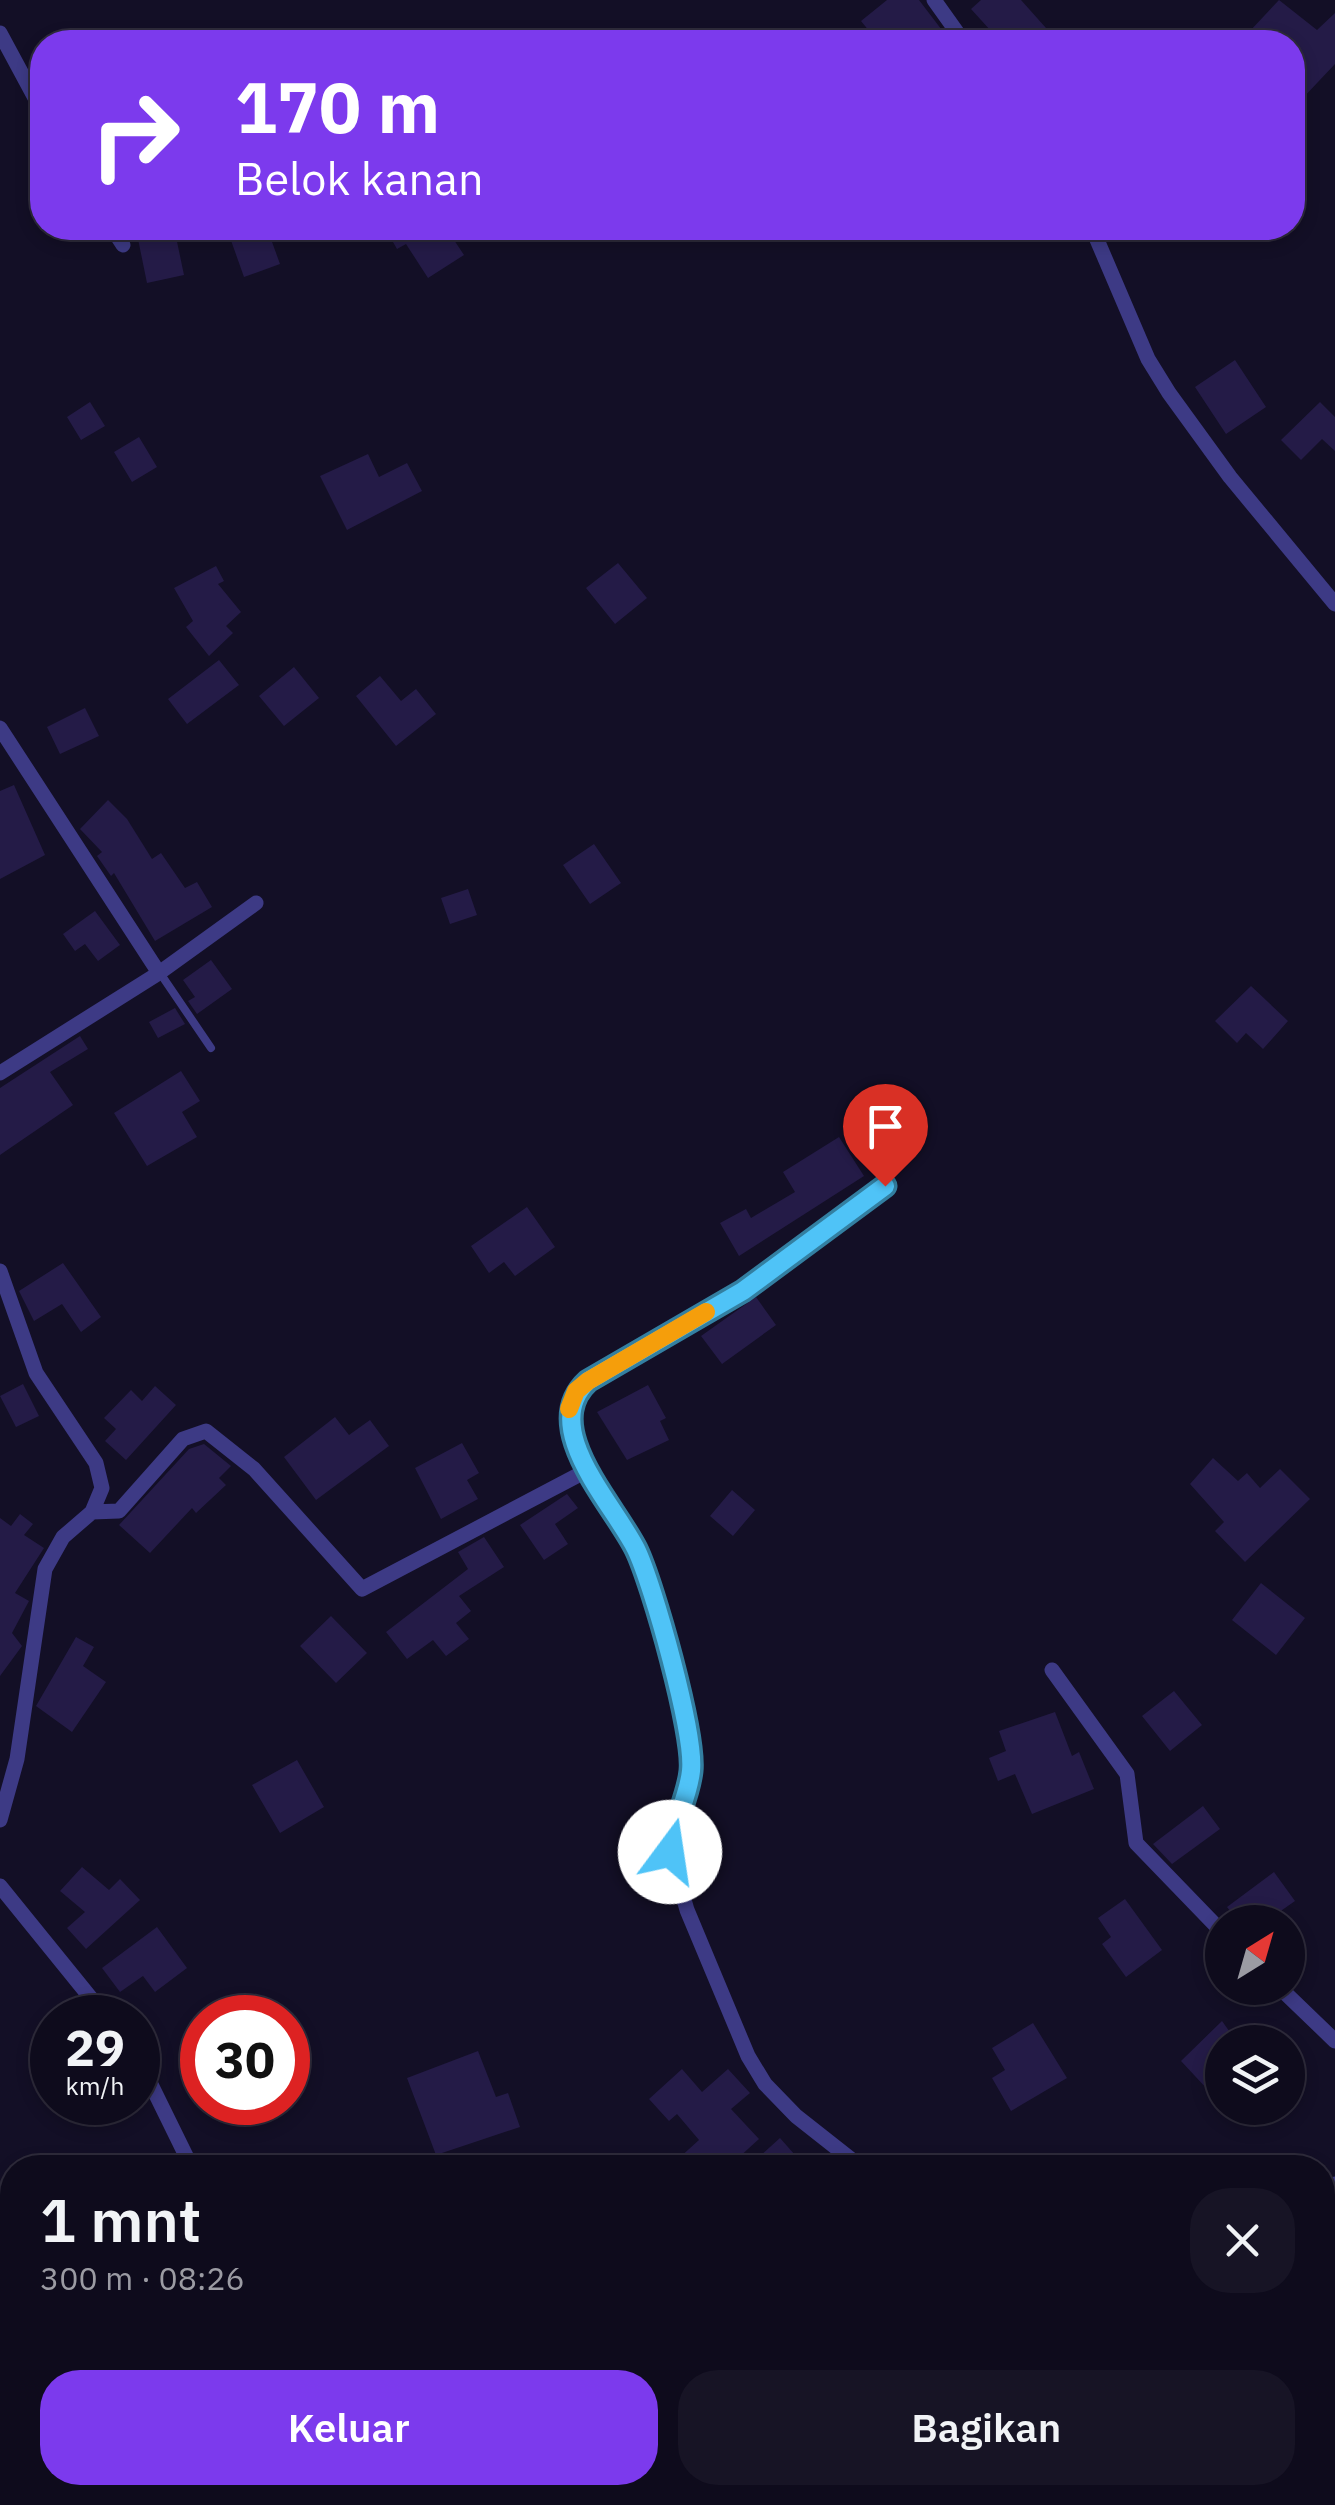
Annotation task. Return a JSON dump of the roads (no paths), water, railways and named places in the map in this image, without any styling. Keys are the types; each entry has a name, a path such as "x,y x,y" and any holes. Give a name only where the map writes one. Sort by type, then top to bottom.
{"street":[{"path":"934,0 955,30"},
{"path":"0,33 30,89"},
{"path":"120,240 123,245"},
{"path":"1097,240 1148,359 1230,477 1335,604"},
{"path":"0,728 159,973"},
{"path":"0,1073 159,973 256,903"},
{"path":"846,2155 796,2116 765,2084 748,2056 687,1910 670,1852 672,1828 688,1792 691,1742 648,1576 628,1534 586,1471 568,1412 576,1391 743,1291 885,1186"},
{"path":"0,1271 36,1373 96,1463 102,1488 92,1512 63,1537 44,1569 17,1759 0,1820"},
{"path":"92,1512 119,1511 183,1440 206,1432 254,1469 362,1588 586,1471"},
{"path":"1052,1670 1127,1774 1136,1843 1205,1914"},
{"path":"0,1886 88,1995"},
{"path":"1298,2005 1335,2041"},
{"path":"160,2103 186,2155"}],"lane":[{"path":"159,973 211,1048"}]}
